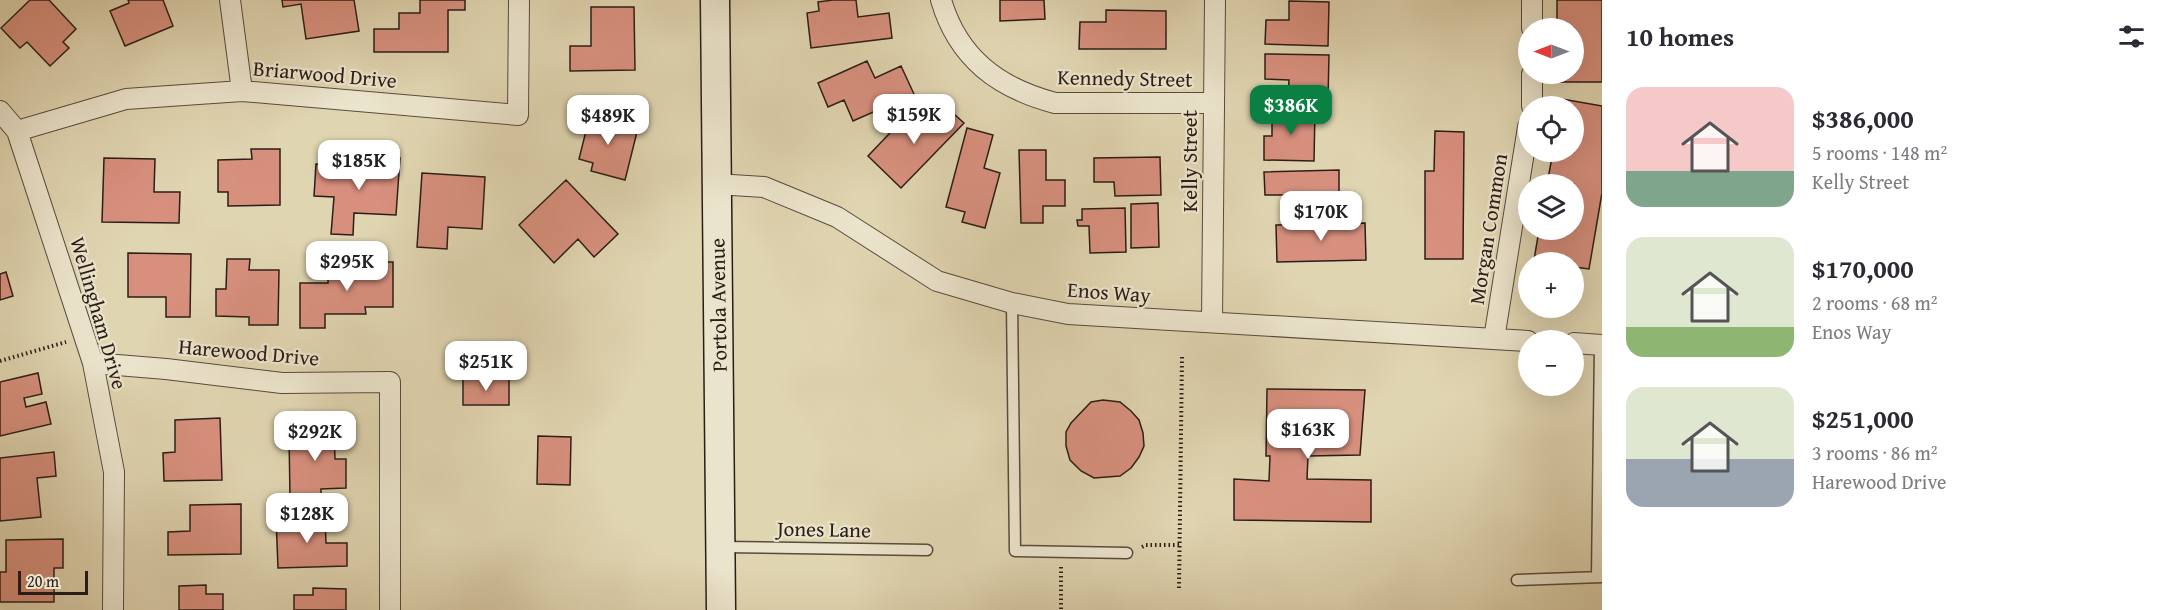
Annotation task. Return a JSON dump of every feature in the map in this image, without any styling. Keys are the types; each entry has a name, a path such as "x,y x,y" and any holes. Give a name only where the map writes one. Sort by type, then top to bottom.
{"main road":[{"name":"Portola Avenue","path":"715,0 721,610"}],"street":[{"path":"230,0 242,91"},
{"name":"Briarwood Drive","path":"17,131 126,99 242,91 518,115 519,0"},
{"name":"Kennedy Street","path":"941,0 946,19 960,43 980,66 1004,85 1030,97 1055,103 1214,103"},
{"name":"Kelly Street","path":"1212,322 1215,0"},
{"path":"1532,0 1532,18"},
{"name":"Wellingham Drive","path":"0,111 17,131 93,363 114,472 113,610"},
{"name":"Morgan Common","path":"1494,339 1522,162"},
{"name":"Enos Way","path":"716,184 764,187 837,217 937,281 1012,303 1068,314 1518,340"},
{"path":"1584,344 1601,345"},
{"name":"Harewood Drive","path":"93,363 282,383 390,382 390,610"}],"lane":[{"path":"1012,303 1015,551 1127,553"},
{"path":"1517,580 1600,577 1601,345"},
{"name":"Jones Lane","path":"722,547 927,550"}],"path":[{"path":"0,361 84,336"},
{"path":"1179,588 1182,357"},
{"path":"1127,553 1146,545 1180,544"},
{"path":"1061,552 1061,610"}],"building":[{"path":"30,0 49,0 76,29 63,42 69,48 50,66 27,42 20,48 1,28"},
{"path":"128,0 163,0 173,26 125,46 110,11 129,3"},
{"path":"282,0 354,0 359,31 306,39 301,4 283,7"},
{"path":"420,0 465,0 465,10 448,10 448,52 374,52 374,29 399,29 399,13 420,13"},
{"path":"856,0 858,17 889,13 892,38 811,48 807,13 819,11 818,2"},
{"path":"1000,0 1044,0 1045,19 1000,21"},
{"path":"1557,0 1602,0 1602,82 1584,82 1584,18 1557,18"},
{"path":"1289,1 1329,2 1328,46 1265,44 1266,20 1289,20"},
{"path":"591,7 634,7 635,70 570,71 570,46 591,46"},
{"path":"1106,10 1166,11 1166,49 1079,49 1080,22 1106,22"},
{"path":"1265,54 1329,55 1328,99 1288,99 1289,80 1265,79"},
{"path":"867,61 875,78 901,66 914,94 853,121 844,100 828,107 818,83"},
{"path":"1584,103 1602,106 1602,193 1589,269 1584,268 1584,252 1535,252 1537,240 1584,240 1584,174 1549,174 1551,162 1584,162"},
{"path":"944,105 964,123 901,188 868,156 908,114 922,128"},
{"path":"1272,109 1315,110 1314,161 1264,160 1264,136 1272,136"},
{"path":"591,111 617,117 615,126 637,132 625,180 591,171 593,163 579,159"},
{"path":"967,128 993,135 984,168 1000,173 985,228 962,222 965,212 946,207"},
{"path":"1435,131 1464,132 1463,259 1425,259 1425,171 1434,171"},
{"path":"251,149 280,149 280,205 228,206 228,192 218,192 218,160 252,159"},
{"path":"1019,150 1046,150 1046,180 1065,180 1065,206 1043,206 1043,223 1021,223"},
{"path":"372,156 400,158 396,215 354,213 353,235 331,234 334,197 314,196 316,164 371,168"},
{"path":"1160,157 1161,195 1115,196 1114,182 1094,182 1094,158"},
{"path":"104,158 155,159 154,192 180,192 179,223 102,222"},
{"path":"1339,170 1339,213 1288,214 1288,195 1265,195 1264,172"},
{"path":"422,173 485,177 482,229 448,227 447,249 417,247"},
{"path":"566,180 618,234 594,257 578,239 554,263 519,225"},
{"path":"1158,203 1159,247 1131,248 1131,204"},
{"path":"1125,208 1126,252 1090,253 1089,226 1078,226 1077,220 1082,220 1082,209"},
{"path":"1365,223 1366,260 1277,262 1276,225"},
{"path":"128,253 191,254 190,317 166,317 166,297 128,297"},
{"path":"227,259 250,259 249,270 279,270 278,325 249,325 249,317 216,316 216,289 226,289"},
{"path":"328,262 393,262 393,307 365,307 366,314 325,314 325,328 300,328 300,283 328,283"},
{"path":"6,272 13,296 0,300 0,274"},
{"path":"38,373 42,394 24,398 26,407 46,402 51,424 0,436 0,382"},
{"path":"463,378 509,378 509,405 463,405"},
{"path":"1267,389 1365,390 1360,455 1308,456 1307,479 1371,480 1371,522 1234,520 1234,479 1269,481 1270,456 1266,456"},
{"path":"1103,400 1120,402 1131,411 1139,420 1144,446 1131,468 1120,476 1094,478 1081,471 1070,460 1066,446 1066,432 1071,423 1091,402"},
{"path":"220,418 222,480 164,481 163,453 175,452 175,420"},
{"path":"334,425 335,459 346,459 346,488 321,489 321,497 290,497 289,434 302,434 302,426"},
{"path":"538,436 571,437 570,485 537,484"},
{"path":"54,452 56,476 37,478 41,517 0,521 0,458"},
{"path":"241,504 241,554 168,555 168,532 190,531 190,505"},
{"path":"325,516 326,543 347,543 347,566 278,568 276,517"},
{"path":"63,539 63,568 54,568 54,602 0,602 0,572 6,572 6,540"},
{"path":"206,585 206,594 223,594 223,610 179,610 179,586"},
{"path":"313,588 346,589 346,610 294,610 294,595 313,595"}]}
